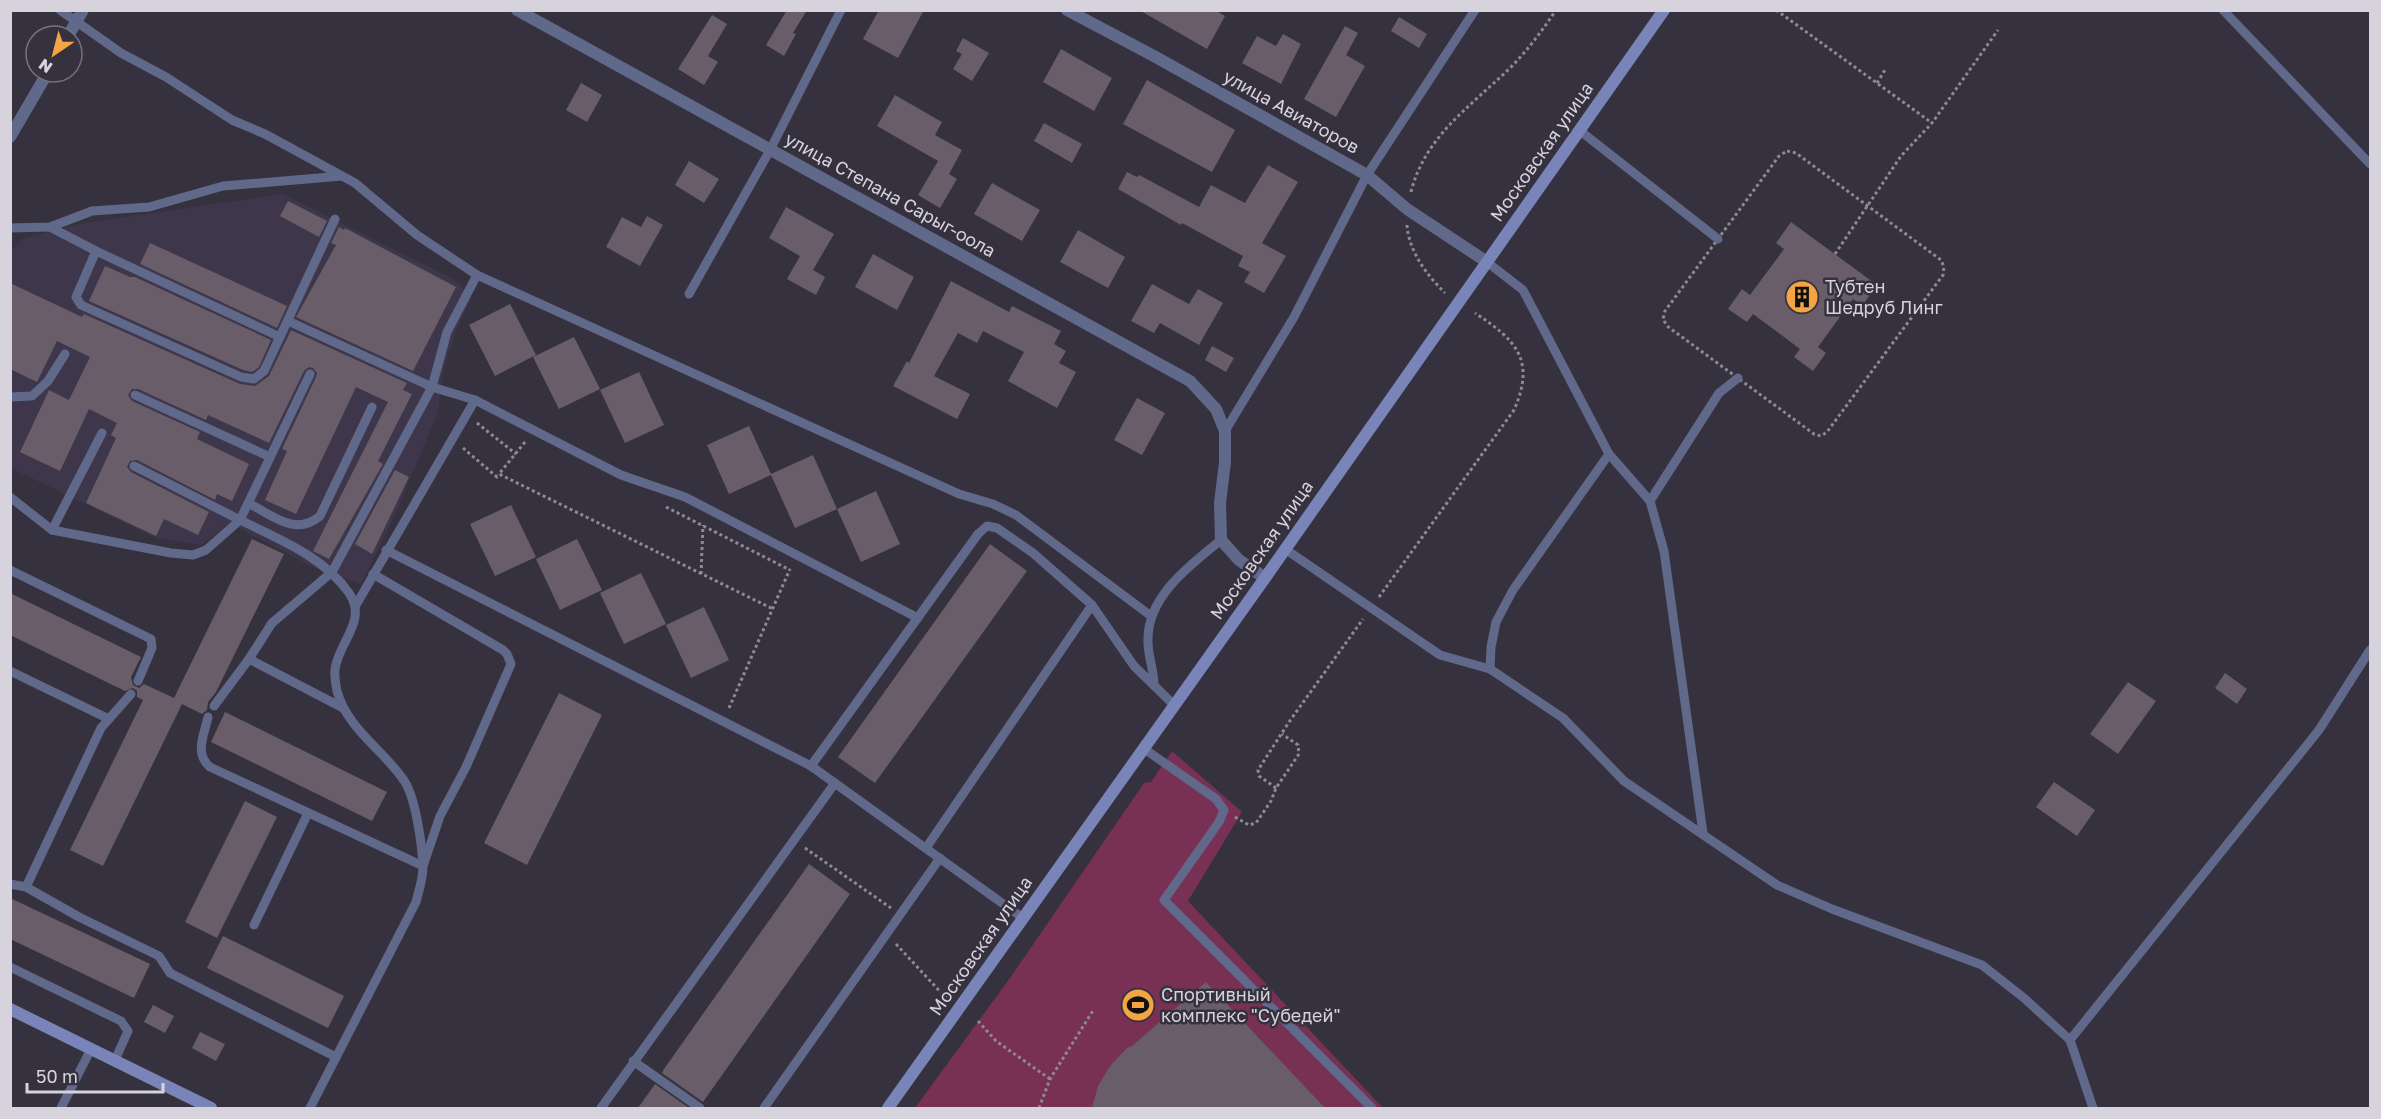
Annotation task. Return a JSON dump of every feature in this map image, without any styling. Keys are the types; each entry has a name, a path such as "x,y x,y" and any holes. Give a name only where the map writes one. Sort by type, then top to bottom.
{"main road":[{"name":"Московская улица","path":"888,1108 1265,578 1664,10"},
{"path":"10,1009 211,1108"}],"street":[{"path":"76,22 83,10"},
{"name":"улица Степана Сарыг-оола","path":"517,10 1190,381 1216,408 1225,431"},
{"name":"улица Авиаторов","path":"1067,10 1367,175 1407,209 1487,262"},
{"path":"10,137 41,84"},
{"path":"1225,431 1225,462 1220,503 1221,540 1239,560 1265,578"}],"lane":[{"path":"60,10 121,53 166,77 232,120 265,134 355,183 417,235 477,275 959,494 993,504 1016,515 1151,616"},
{"path":"689,294 770,150 840,10"},
{"path":"1225,431 1294,317 1367,175 1475,10"},
{"path":"2223,10 2370,164"},
{"path":"1580,130 1718,239"},
{"path":"10,228 50,227 92,212 149,207 223,186 342,176"},
{"path":"96,251 76,297 81,304 254,379 264,371 334,219"},
{"path":"50,227 280,338"},
{"path":"1487,262 1523,290 1609,454 1650,501 1664,551 1703,833"},
{"path":"214,706 249,659 272,622 332,572 432,387 447,332 477,275"},
{"path":"288,321 432,387 475,400 621,475 671,491 703,506 918,618"},
{"path":"10,397 32,396 48,381 65,354"},
{"path":"10,497 52,530 115,543 193,555 206,550 240,520 310,374"},
{"path":"1650,501 1719,393 1738,378"},
{"path":"135,395 270,457"},
{"path":"310,1108 416,902 422,883 423,866 416,811 405,783 343,708 334,669 356,620 356,605 475,400"},
{"path":"248,503 292,526 312,523 320,516 372,407"},
{"path":"52,530 102,433"},
{"path":"1490,669 1496,622 1513,590 1609,454"},
{"path":"134,466 291,545 332,572 356,605"},
{"path":"811,766 978,534 987,526 997,528 1033,553 1092,605 1134,666 1174,705"},
{"path":"1154,685 1154,670 1147,640 1151,616 1181,574 1221,540"},
{"path":"1285,549 1440,655 1490,669 1563,718 1624,782 1703,833 1777,885 1832,909 1982,965 2024,998 2070,1040 2093,1108"},
{"path":"386,550 811,766 1023,918"},
{"path":"10,570 148,637 153,645 138,681"},
{"path":"373,574 503,650 510,658 509,670 466,767 440,816 423,866"},
{"path":"926,848 1092,605"},
{"path":"2070,1040 2319,730 2370,650"},
{"path":"249,659 343,708"},
{"path":"10,671 109,719"},
{"path":"26,887 101,728 131,694"},
{"path":"208,717 200,751 210,767 423,866"},
{"path":"1143,748 1216,799 1224,810 1219,822 1164,900 1372,1108"},
{"path":"601,1108 835,783"},
{"path":"254,925 308,813"},
{"path":"764,1108 940,858"},
{"path":"10,884 26,887 159,956 170,973 336,1057"},
{"path":"10,967 122,1021 128,1031 115,1060"},
{"path":"61,1108 91,1049"},
{"path":"633,1061 700,1108"}],"path":[{"path":"1445,293 1416,255 1407,230 1407,209 1418,170 1438,136 1519,59 1556,10"},
{"path":"1776,10 1932,123"},
{"path":"1835,254 1901,156 1932,123 1998,30"},
{"path":"1877,83 1885,70"},
{"path":"1787,151 1796,153 1867,207 1941,260 1944,272 1827,432 1821,436 1814,434 1667,326 1662,319 1665,311 1779,156 1787,151"},
{"path":"1276,788 1257,772 1289,722 1514,410 1520,396 1524,378 1522,362 1515,346 1502,331 1475,313"},
{"path":"466,415 516,454"},
{"path":"452,439 497,477 535,430"},
{"path":"500,474 773,609"},
{"path":"701,574 703,506"},
{"path":"728,710 797,555"},
{"path":"1224,810 1249,825 1256,823 1300,751 1298,745 1282,734"},
{"path":"793,840 899,914"},
{"path":"887,934 946,998"},
{"path":"1039,1108 1050,1079 1094,1009"},
{"path":"978,1021 996,1041 1050,1079"}],"shaded area":[{"path":"283,194 453,279 472,296 445,363 437,415 394,517 361,584 315,568 229,523 201,545 156,538 11,468 10,251 23,239 78,224"},
{"name":"Спортивный комплекс \"Субедей\"","path":"1172,751 1242,812 1188,901 1383,1108 915,1108 1010,978 1144,783 1151,782"}],"building":[{"path":"787,10 807,10 793,33 796,34 784,56 766,45"},
{"path":"879,10 924,10 898,58 863,39"},
{"path":"1139,10 1215,10 1225,16 1207,49"},
{"path":"712,15 727,24 708,56 718,62 704,85 678,69"},
{"path":"1399,17 1427,34 1419,48 1391,31"},
{"path":"1345,26 1358,33 1346,55 1365,66 1336,117 1304,99"},
{"path":"1283,34 1301,44 1281,84 1242,63 1257,36 1276,46"},
{"path":"963,38 989,53 972,81 953,69 962,54 956,51"},
{"path":"1061,49 1112,78 1094,111 1043,82"},
{"path":"1147,80 1235,130 1212,172 1123,124"},
{"path":"581,83 602,95 587,122 566,110"},
{"path":"895,95 942,122 935,135 962,150 949,174 957,179 940,208 918,195 938,161 877,126"},
{"path":"1044,123 1082,144 1072,163 1034,141"},
{"path":"689,161 719,179 704,203 675,185"},
{"path":"1268,165 1298,182 1262,243 1286,256 1264,293 1244,282 1250,272 1238,266 1243,256 1182,223 1181,225 1118,189 1127,172 1137,177 1139,175 1199,207 1211,185 1245,203"},
{"path":"992,183 1040,210 1022,241 974,214"},
{"path":"288,201 327,221 319,237 280,216"},
{"path":"786,207 834,234 813,270 825,277 816,295 787,279 800,256 769,238"},
{"path":"647,216 663,225 640,266 606,247 622,217 641,227"},
{"name":"Тубтен Шедруб Линг","path":"1791,222 1877,285 1862,306 1853,299 1818,347 1826,353 1813,371 1794,357 1800,349 1753,314 1747,322 1728,309 1742,289 1750,295 1784,249 1776,243"},
{"path":"339,227 344,230 345,228 456,287 413,371 296,317 336,245 331,243"},
{"path":"1078,230 1125,257 1108,288 1060,262"},
{"path":"150,243 287,306 277,328 140,264"},
{"path":"873,254 914,277 897,310 855,287"},
{"path":"105,266 135,277 271,340 259,367 252,372 243,370 89,301"},
{"path":"951,281 1009,312 1012,306 1061,331 1054,344 1066,351 1059,363 1076,372 1057,408 1008,381 1024,352 983,331 977,343 958,333 934,376 970,394 957,419 893,386 907,361 909,363"},
{"path":"10,283 82,317 84,314 240,384 255,386 269,376 291,330 407,383 403,390 412,394 378,461 383,464 329,559 313,551 388,402 356,387 296,514 265,500 287,451 282,449 316,377 317,373 313,368 309,367 304,371 269,443 208,415 206,420 138,389 132,389 128,395 132,401 200,432 197,439 249,464 232,501 217,494 215,500 137,460 130,461 127,467 131,472 209,512 198,535 164,519 156,536 86,503 116,438 111,435 117,423 89,409 60,471 20,452 49,390 69,400 90,357 57,341 37,382 10,369"},
{"path":"1152,284 1189,304 1198,289 1223,303 1199,345 1160,323 1154,333 1131,321"},
{"path":"510,304 536,355 495,376 469,325"},
{"path":"574,337 600,389 559,409 533,357"},
{"path":"1212,346 1234,358 1226,372 1205,360"},
{"path":"639,372 664,425 625,443 600,390"},
{"path":"1137,398 1165,413 1142,455 1114,440"},
{"path":"749,426 771,474 813,455 837,509 795,528 771,475 729,494 707,445"},
{"path":"395,470 409,477 372,554 355,544"},
{"path":"876,491 900,544 861,562 837,509"},
{"path":"511,505 536,557 495,576 470,524"},
{"path":"252,539 284,554 216,692 208,702 207,710 202,714 182,704 103,866 70,850 143,700 137,697 137,691 133,688 125,691 10,635 10,593 141,657 131,677 133,685 139,688 144,684 174,698"},
{"path":"577,539 602,590 560,610 536,559"},
{"path":"990,544 1027,571 875,783 838,757"},
{"path":"641,573 666,624 624,644 600,593"},
{"path":"704,607 729,660 691,678 666,625"},
{"path":"2225,673 2247,689 2237,704 2215,688"},
{"path":"2128,682 2156,701 2118,754 2090,734"},
{"path":"559,693 602,715 527,865 484,843"},
{"path":"225,712 387,792 372,821 211,742"},
{"path":"2054,782 2095,810 2077,836 2036,807"},
{"path":"245,801 277,817 217,938 185,922"},
{"path":"809,864 850,894 703,1102 662,1073"},
{"path":"10,898 150,964 134,998 10,939"},
{"path":"223,936 344,996 328,1028 207,968"},
{"path":"1206,982 1325,1108 1092,1108 1098,1086 1110,1066 1127,1048"},
{"path":"153,1005 174,1016 165,1033 144,1022"},
{"path":"200,1032 225,1044 216,1061 192,1048"},
{"path":"655,1084 689,1108 638,1108"}],"place":[{"name":"Тубтен Шедруб Линг","path":"1802,297"},
{"name":"Спортивный комплекс \"Субедей\"","path":"1138,1005"}]}
